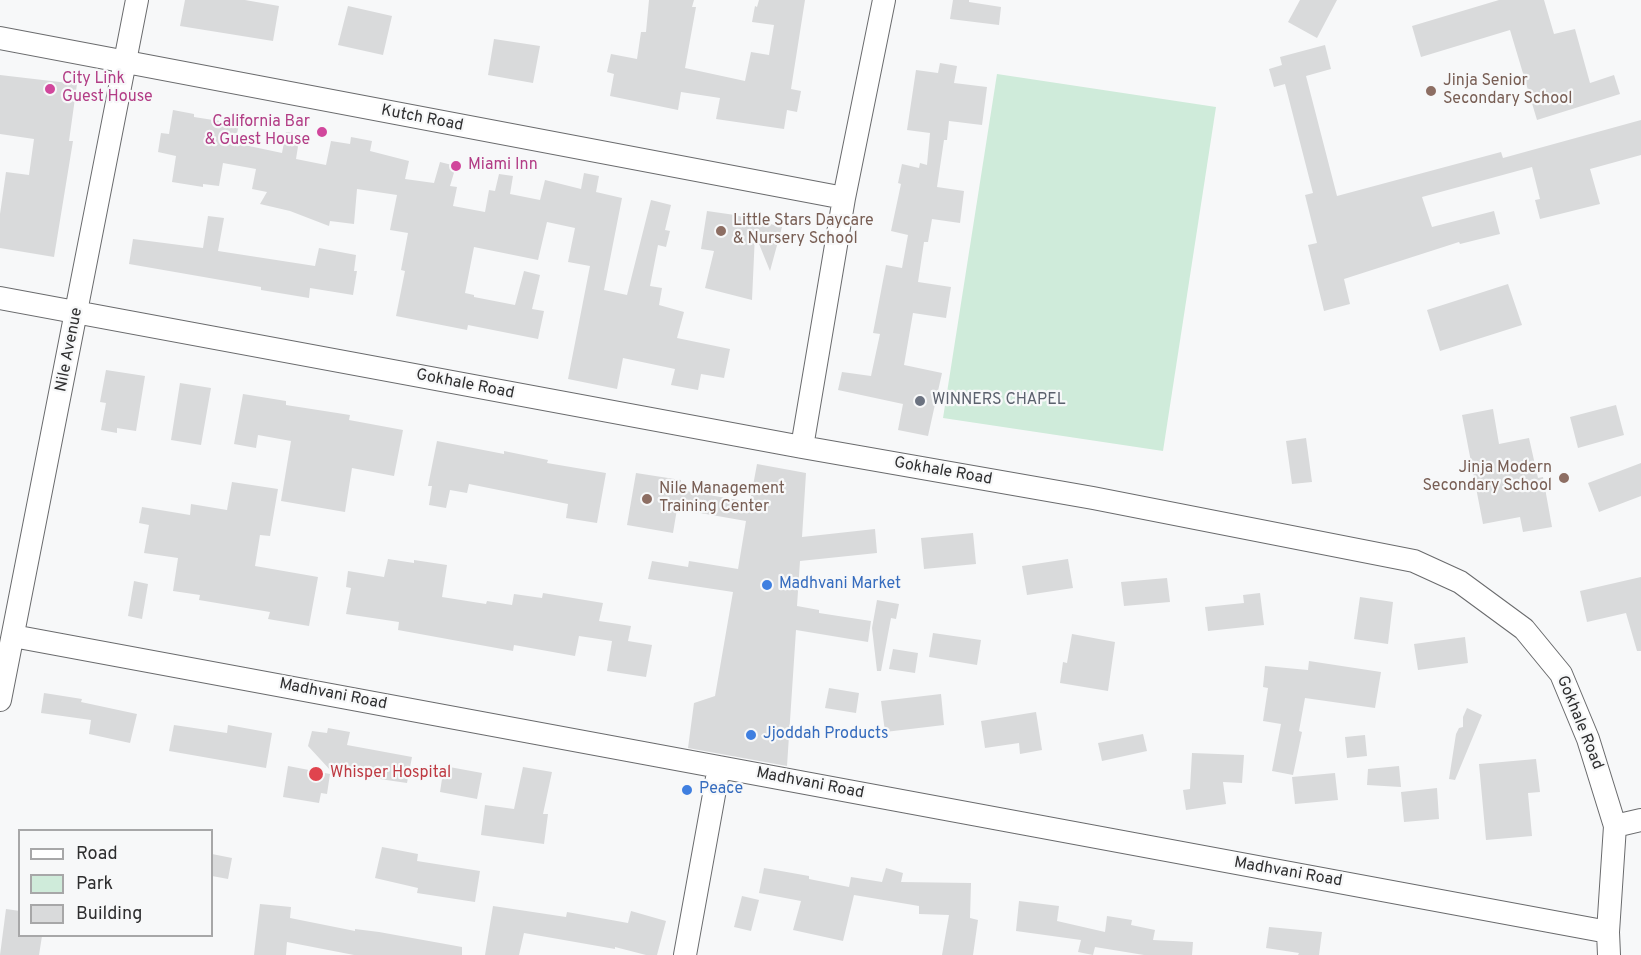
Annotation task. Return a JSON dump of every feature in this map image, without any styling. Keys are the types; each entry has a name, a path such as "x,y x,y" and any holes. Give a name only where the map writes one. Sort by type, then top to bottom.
{"street":[{"name":"Nile Avenue","path":"0,700 137,0"},
{"path":"802,447 844,198 884,0"},
{"name":"Kutch Road","path":"0,38 844,198"},
{"name":"Gokhale Road","path":"0,298 802,447 1093,498 1414,561 1460,582 1524,629 1561,674 1588,739 1615,826 1608,932 1609,955"},
{"name":"Madhvani Road","path":"13,636 1608,932"},
{"path":"685,955 719,767"},
{"path":"1615,826 1641,820"}],"green space":[{"path":"997,74 1216,107 1163,451 943,418"}],"building":[{"path":"185,0 245,0 279,6 273,41 180,26"},
{"path":"649,0 694,0 692,7 696,7 685,68 745,81 751,52 769,55 774,25 752,22 755,6 757,7 759,0 805,0 791,89 801,91 797,112 787,110 784,129 716,119 720,98 681,92 678,110 610,96 614,74 607,72 611,54 637,59 641,32 646,32"},
{"path":"953,0 969,0 969,2 1001,7 999,25 950,19"},
{"path":"1300,0 1337,0 1317,38 1288,22"},
{"path":"1499,0 1544,0 1554,34 1575,29 1590,83 1614,75 1620,94 1537,120 1510,30 1421,57 1412,26"},
{"path":"348,6 392,16 383,55 338,45"},
{"path":"494,39 540,46 533,83 488,75"},
{"path":"1325,45 1331,69 1306,76 1337,196 1501,152 1503,158 1641,120 1641,155 1590,169 1600,204 1540,219 1535,200 1540,199 1532,167 1422,197 1432,227 1494,211 1500,234 1460,244 1459,242 1344,279 1350,304 1324,311 1308,245 1317,243 1305,195 1313,193 1285,84 1274,87 1269,69 1282,65 1280,57"},
{"path":"940,63 957,66 954,83 987,87 982,125 949,121 947,140 944,140 937,187 964,191 960,223 932,219 928,242 924,242 918,282 951,287 946,318 913,313 904,365 942,373 928,436 898,430 903,404 838,390 842,372 871,376 880,334 873,333 886,265 902,268 908,235 891,231 901,184 898,183 902,164 919,168 920,163 927,165 930,133 907,130 916,70 938,73"},
{"path":"0,75 77,84 69,141 73,141 54,257 0,248 0,214 6,172 29,175 34,139 0,134"},
{"path":"173,110 194,114 194,117 239,124 235,143 282,153 286,132 300,134 296,159 326,165 331,141 350,144 351,137 372,141 370,151 409,161 405,179 434,183 440,162 456,166 450,186 457,187 453,206 485,212 489,190 495,191 499,174 513,176 510,194 540,200 545,180 581,189 584,173 599,176 596,192 622,198 604,290 627,295 651,200 671,205 665,230 670,231 666,247 658,245 650,286 662,288 659,305 684,312 677,338 730,349 724,378 701,374 698,390 671,385 675,369 623,358 617,389 568,379 590,266 568,262 575,228 547,222 538,260 474,247 465,293 515,305 524,271 540,275 532,309 544,311 538,339 468,325 467,330 396,316 405,271 401,270 408,233 390,230 397,195 357,189 354,224 330,221 329,226 290,211 260,204 267,192 252,189 256,169 223,163 219,186 203,184 203,187 172,182 176,156 158,152 161,133 169,134"},
{"path":"707,211 735,215 782,227 770,271 755,234 752,300 705,288 714,251 701,249"},
{"path":"208,216 224,218 218,251 315,266 319,248 356,255 354,271 357,271 353,295 310,288 309,298 261,290 261,287 129,264 133,239 203,248"},
{"path":"1508,284 1522,325 1440,351 1427,310"},
{"path":"106,370 145,376 136,431 117,428 117,433 101,430 106,403 100,402"},
{"path":"180,383 211,388 201,445 171,440"},
{"path":"243,394 286,401 286,405 350,415 349,420 403,430 394,476 352,468 345,512 281,501 291,441 258,435 256,448 234,444"},
{"path":"1616,405 1624,435 1578,448 1570,417"},
{"path":"1493,409 1499,444 1529,438 1538,478 1543,477 1552,527 1523,532 1520,517 1483,524 1462,415"},
{"path":"1306,438 1312,482 1292,484 1286,441"},
{"path":"437,441 504,454 504,451 548,460 547,463 606,473 597,523 566,518 568,504 469,484 467,493 450,490 446,508 429,505 432,486 428,486"},
{"path":"1641,463 1641,496 1599,512 1588,483"},
{"name":"Madhvani Market","path":"757,464 806,473 802,537 875,529 877,553 800,561 797,606 819,610 819,613 871,621 868,642 796,630 787,766 688,748 694,703 715,696 733,592 648,579 652,561 688,567 689,561 738,569 746,521 677,509 673,533 627,525 636,473 681,480 680,490 750,502"},
{"path":"232,482 278,489 270,536 260,535 255,566 318,577 309,626 268,619 270,612 199,600 200,595 173,591 178,558 144,553 149,525 139,523 142,507 190,515 191,504 227,510"},
{"path":"973,533 976,564 924,569 921,538"},
{"path":"388,559 447,565 442,597 486,604 487,601 512,605 514,594 542,598 543,593 603,603 599,621 631,626 628,641 652,645 646,677 607,671 612,641 579,636 575,656 514,645 513,651 398,630 399,622 346,614 351,588 346,587 348,571 384,577"},
{"path":"1068,559 1073,588 1027,595 1022,566"},
{"path":"1641,577 1641,651 1637,651 1626,613 1587,622 1580,591"},
{"path":"1167,578 1170,602 1124,606 1121,582"},
{"path":"134,581 148,584 142,619 128,616"},
{"path":"1260,593 1264,625 1208,631 1205,607 1244,603 1243,595"},
{"path":"1360,597 1393,602 1388,644 1354,639"},
{"path":"877,600 899,604 896,619 891,618 881,671 877,671 872,628"},
{"path":"933,633 981,640 977,665 929,657"},
{"path":"1072,634 1115,642 1108,691 1060,683 1063,662 1067,663"},
{"path":"1465,637 1468,663 1418,670 1414,644"},
{"path":"893,649 918,653 915,673 889,669"},
{"path":"1309,661 1381,672 1375,708 1305,698 1299,731 1302,732 1293,775 1272,771 1281,724 1263,721 1268,688 1263,687 1265,666 1308,670"},
{"path":"829,688 859,693 856,713 825,708"},
{"path":"44,693 82,699 81,702 137,714 130,743 89,734 91,720 41,713"},
{"path":"941,694 944,725 885,732 881,701"},
{"path":"1467,708 1482,715 1455,780 1449,779 1456,734 1459,728 1463,727 1463,717"},
{"path":"1036,712 1042,750 1020,754 1019,743 985,748 981,721"},
{"path":"174,725 227,733 228,725 272,733 266,768 169,751"},
{"path":"328,728 350,732 347,745 412,757 407,783 332,772 308,746 312,731 327,733"},
{"path":"1143,734 1147,751 1102,761 1098,743"},
{"path":"1365,735 1367,756 1347,758 1345,737"},
{"path":"1192,753 1244,755 1242,783 1223,782 1226,804 1186,810 1183,790 1190,789"},
{"path":"1536,759 1540,792 1528,793 1532,836 1486,840 1479,764"},
{"path":"288,766 330,774 327,794 321,793 319,803 283,797"},
{"path":"444,766 482,773 477,799 440,792"},
{"path":"1399,766 1401,787 1367,785 1368,769"},
{"path":"523,767 552,772 543,814 548,814 544,844 481,835 485,805 514,809"},
{"path":"1335,773 1338,800 1295,804 1292,777"},
{"path":"1437,788 1439,819 1404,822 1401,792"},
{"path":"382,847 418,854 417,861 480,871 475,902 417,893 418,888 375,878"},
{"path":"213,854 232,858 228,879 213,876"},
{"path":"764,868 809,876 809,879 849,887 851,877 882,882 886,868 903,873 901,882 971,883 970,918 978,920 973,955 942,955 949,915 919,914 919,906 854,895 843,941 793,930 801,901 759,893"},
{"path":"742,896 759,900 751,931 734,927"},
{"path":"1019,901 1059,906 1057,921 1105,932 1107,916 1132,920 1131,925 1155,930 1153,940 1193,942 1192,955 1144,955 1095,947 1093,955 1078,952 1081,940 1016,931"},
{"path":"260,904 291,907 290,918 355,931 355,929 379,932 462,947 462,955 354,955 287,942 286,955 254,955"},
{"path":"493,906 566,917 567,912 628,923 631,911 666,921 657,955 524,933 519,955 485,955"},
{"path":"6,909 18,911 18,937 42,937 39,955 0,955"},
{"path":"1269,927 1322,932 1319,955 1298,955 1299,953 1266,948"}],"place":[{"name":"City Link Guest House","path":"50,89"},
{"name":"Jinja Senior Secondary School","path":"1431,91"},
{"name":"California Bar & Guest House","path":"322,132"},
{"name":"Miami Inn","path":"456,166"},
{"name":"Little Stars Daycare & Nursery School","path":"721,231"},
{"name":"WINNERS CHAPEL","path":"920,401"},
{"name":"Jinja Modern Secondary School","path":"1564,478"},
{"name":"Nile Management Training Center","path":"647,499"},
{"name":"Madhvani Market","path":"767,585"},
{"name":"Jjoddah Products","path":"751,735"},
{"name":"Whisper Hospital","path":"316,774"},
{"name":"Peace","path":"687,790"}]}
